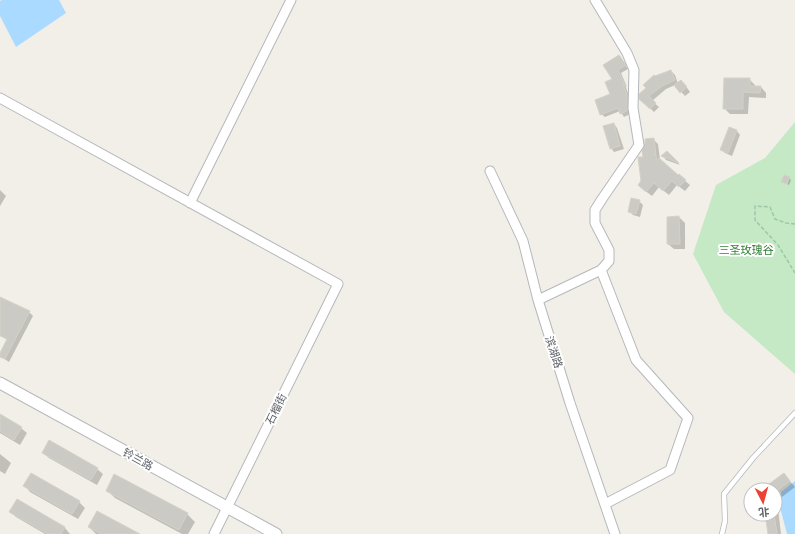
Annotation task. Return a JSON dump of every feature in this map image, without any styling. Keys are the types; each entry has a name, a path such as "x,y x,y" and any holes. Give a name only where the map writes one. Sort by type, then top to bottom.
{"street":[{"path":"0,98 190,203 291,0"},
{"path":"538,300 601,270 609,261 609,250 595,223 595,210 639,145 633,108 634,70 627,53 595,0"},
{"name":"滨湖路","path":"490,171 523,241 538,300 570,403 615,534"},
{"name":"石榴街","path":"190,203 338,284 214,534"},
{"path":"601,270 636,360 688,418 670,470 605,504"},
{"name":"铃兰路","path":"0,383 276,534"}],"lane":[{"path":"722,534 725,521 724,494 753,458 795,413"}],"path":[{"path":"795,224 775,220 770,207 755,206 755,220 778,245 795,272"}],"green space":[{"name":"三圣玫瑰谷","path":"795,122 795,374 724,312 693,254 716,185 765,158"}],"water":[{"path":"59,0 66,13 16,47 0,16 0,1"},
{"path":"795,481 795,534 787,534 783,519 783,490"}],"building":[{"path":"619,55 626,65 618,70 626,87 623,84 627,95 627,111 620,114 618,108 600,115 595,100 610,94 605,82 612,79 603,65"},
{"path":"671,70 675,80 662,86 649,96 656,103 650,109 639,99 639,94 646,88 643,85 654,75 655,76"},
{"path":"724,78 750,78 750,86 761,86 760,93 743,92 743,109 723,109"},
{"path":"681,80 687,87 680,93 674,85"},
{"path":"614,123 620,146 610,149 603,126"},
{"path":"729,127 737,130 728,153 720,150"},
{"path":"654,138 657,161 659,158 686,180 679,187 672,181 663,191 654,183 646,192 638,185 641,181 638,157 643,157 642,151 645,139"},
{"path":"667,151 679,163 661,156"},
{"path":"784,175 790,177 787,184 781,182"},
{"path":"631,198 640,200 636,214 628,212"},
{"path":"679,216 680,244 667,244 667,217"},
{"path":"0,297 30,311 5,359 0,357 0,353 7,339 0,335"},
{"path":"0,414 22,427 14,440 0,431"},
{"path":"49,440 98,468 91,480 42,453"},
{"path":"31,473 80,501 72,514 23,486"},
{"path":"784,473 790,481 783,486 783,482 772,482"},
{"path":"114,474 188,513 179,530 106,491"},
{"path":"17,499 65,527 61,534 48,534 9,512"},
{"path":"97,511 140,534 101,534 88,527"},
{"path":"766,522 775,522 777,534 768,534"}]}
